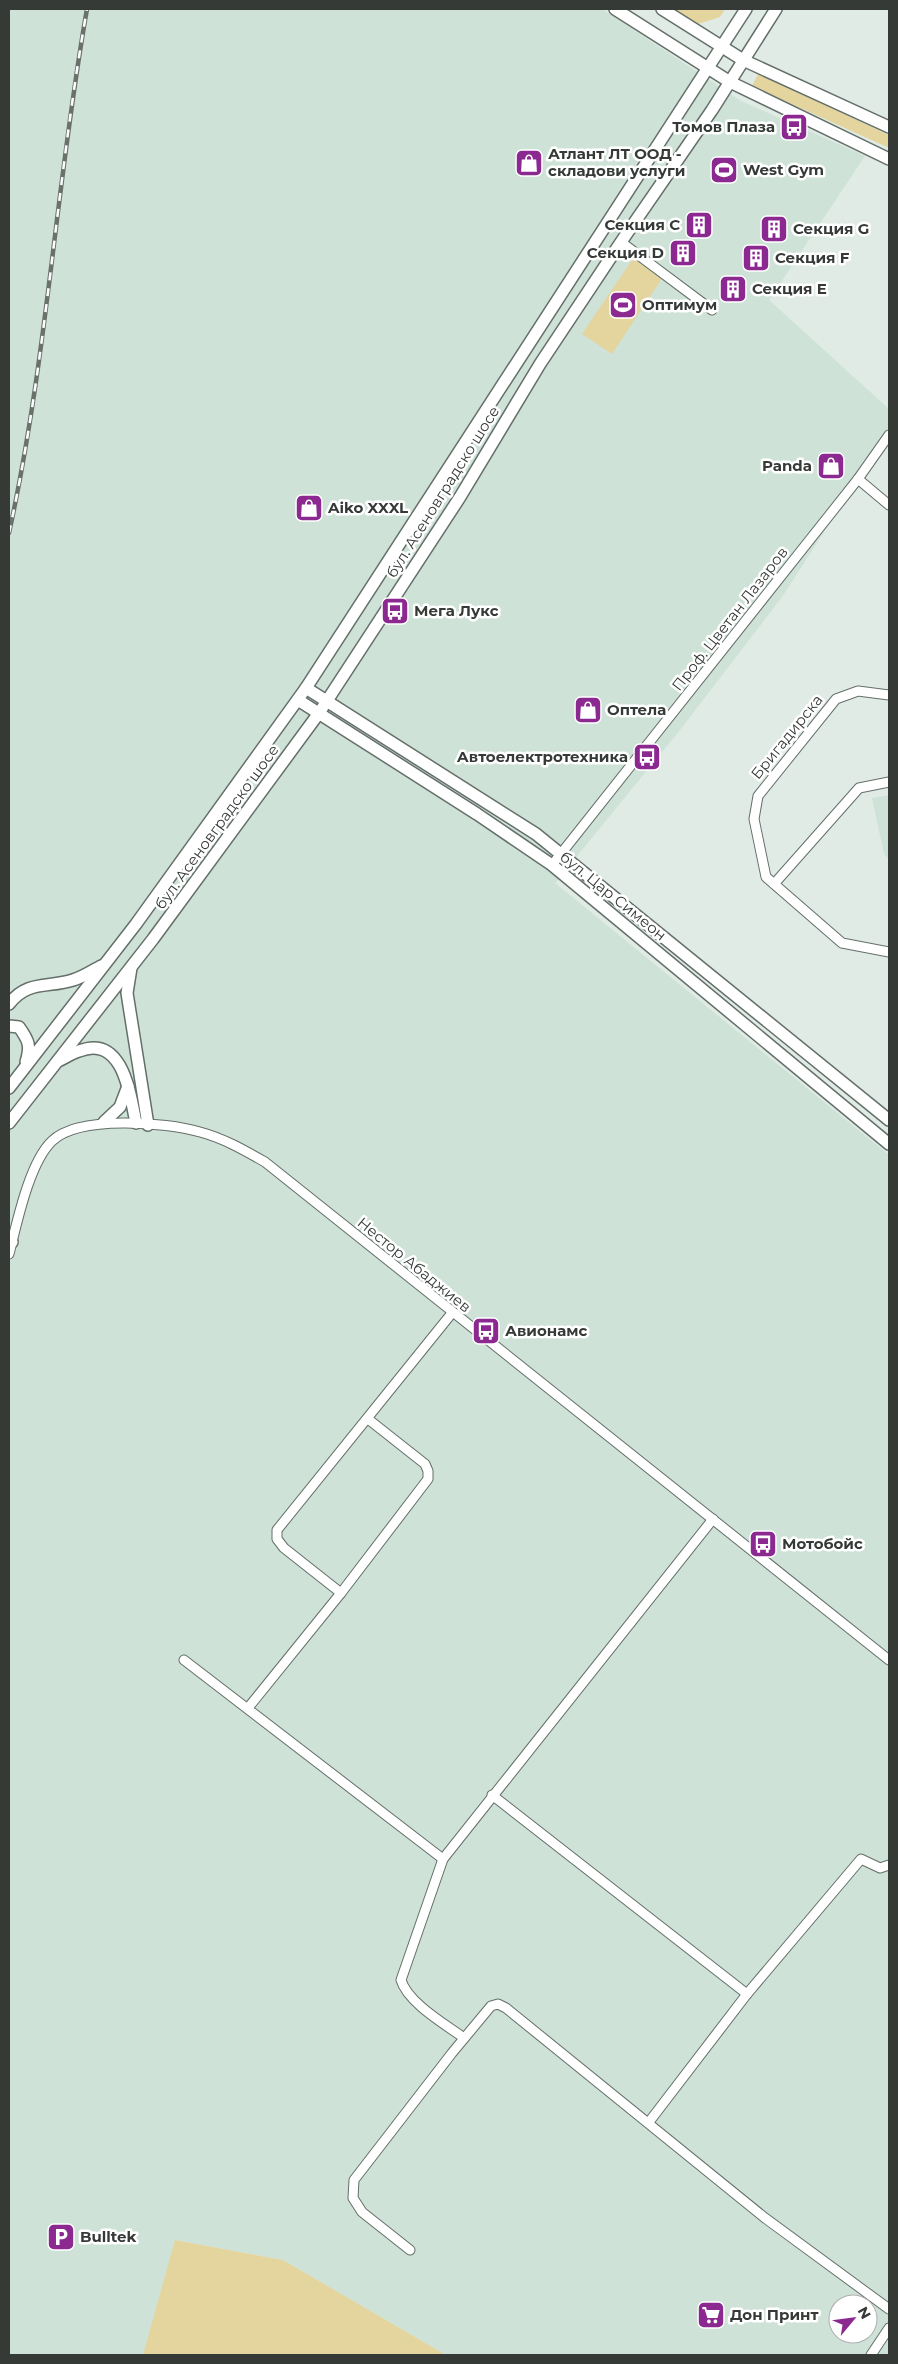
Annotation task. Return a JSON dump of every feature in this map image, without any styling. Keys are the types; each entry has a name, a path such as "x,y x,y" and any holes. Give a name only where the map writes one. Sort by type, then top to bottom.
{"main road":[{"path":"614,9 730,82 889,159"},
{"path":"662,9 743,60 889,127"},
{"name":"бул. Асеновградско шосе","path":"9,1088 107,962 298,700 594,246 720,46 746,9"},
{"name":"бул. Асеновградско шосе","path":"9,1123 131,966 319,713 460,497 540,364 730,82 776,9"},
{"name":"бул. Цар Симеон","path":"306,688 530,830 562,853 889,1120"},
{"name":"бул. Цар Симеон","path":"298,700 478,814 552,865 889,1144"},
{"path":"9,1004 25,990 43,984 72,980 107,962"},
{"path":"131,966 127,993 148,1124"},
{"path":"9,1026 19,1027 26,1037 30,1050 24,1068"},
{"path":"54,1063 80,1050 101,1049 113,1056 124,1073 136,1123"},
{"path":"104,1122 120,1107 128,1086"}],"street":[{"path":"621,242 712,310"},
{"name":"Проф. Цветан Лазаров","path":"552,865 858,478 889,435"},
{"path":"858,478 889,505"},
{"name":"Бригадирска","path":"889,695 858,691 836,699 758,796 754,819 766,877 842,943 889,952"},
{"path":"774,884 859,788 889,782"},
{"name":"Нестор Абаджиев","path":"9,1254 10,1241 35,1163 52,1140 80,1127 104,1122 148,1124 198,1131 232,1144 265,1162 889,1660"},
{"path":"341,1593 284,1548 277,1539 277,1530 452,1313"},
{"path":"248,1708 341,1593 428,1479 425,1464 368,1419"},
{"path":"464,2038 412,1998 404,1990 402,1980 442,1859 713,1518"},
{"path":"184,1660 442,1859"},
{"path":"492,1796 747,1994"},
{"path":"649,2122 747,1994 862,1858 880,1868 889,1865"},
{"path":"410,2250 362,2212 353,2198 354,2180 464,2038 492,2006 498,2004 506,2008 649,2122 765,2218 889,2309"},
{"path":"871,2355 889,2328"}],"shaded area":[{"path":"9,9 602,9 741,101 865,156 769,300 889,409 889,426 871,459 782,597 680,730 555,883 889,1155 889,2355 446,2355 283,2260 176,2240 143,2355 9,2355"},
{"path":"674,9 725,9 720,17 698,24"},
{"path":"758,74 889,135 889,148 752,86"},
{"name":"Оптимум","path":"634,257 663,277 612,354 582,334"},
{"path":"889,795 889,859 884,854 872,798"},
{"path":"175,2240 283,2260 446,2355 143,2355"}],"railway":[{"path":"9,533 33,403 76,74 87,9"}],"place":[{"name":"Томов Плаза","path":"794,127"},
{"name":"Атлант ЛТ ООД - складови услуги","path":"529,163"},
{"name":"West Gym","path":"724,170"},
{"name":"Секция C","path":"699,225"},
{"name":"Секция G","path":"774,229"},
{"name":"Секция D","path":"683,253"},
{"name":"Секция F","path":"756,258"},
{"name":"Секция E","path":"733,289"},
{"name":"Оптимум","path":"623,305"},
{"name":"Panda","path":"831,466"},
{"name":"Aiko XXXL","path":"309,508"},
{"name":"Мега Лукс","path":"395,611"},
{"name":"Оптела","path":"588,710"},
{"name":"Автоелектротехника","path":"647,757"},
{"name":"Авионамс","path":"486,1331"},
{"name":"Мотобойс","path":"763,1544"},
{"name":"Bulltek","path":"61,2237"},
{"name":"Дон Принт","path":"711,2315"}]}
